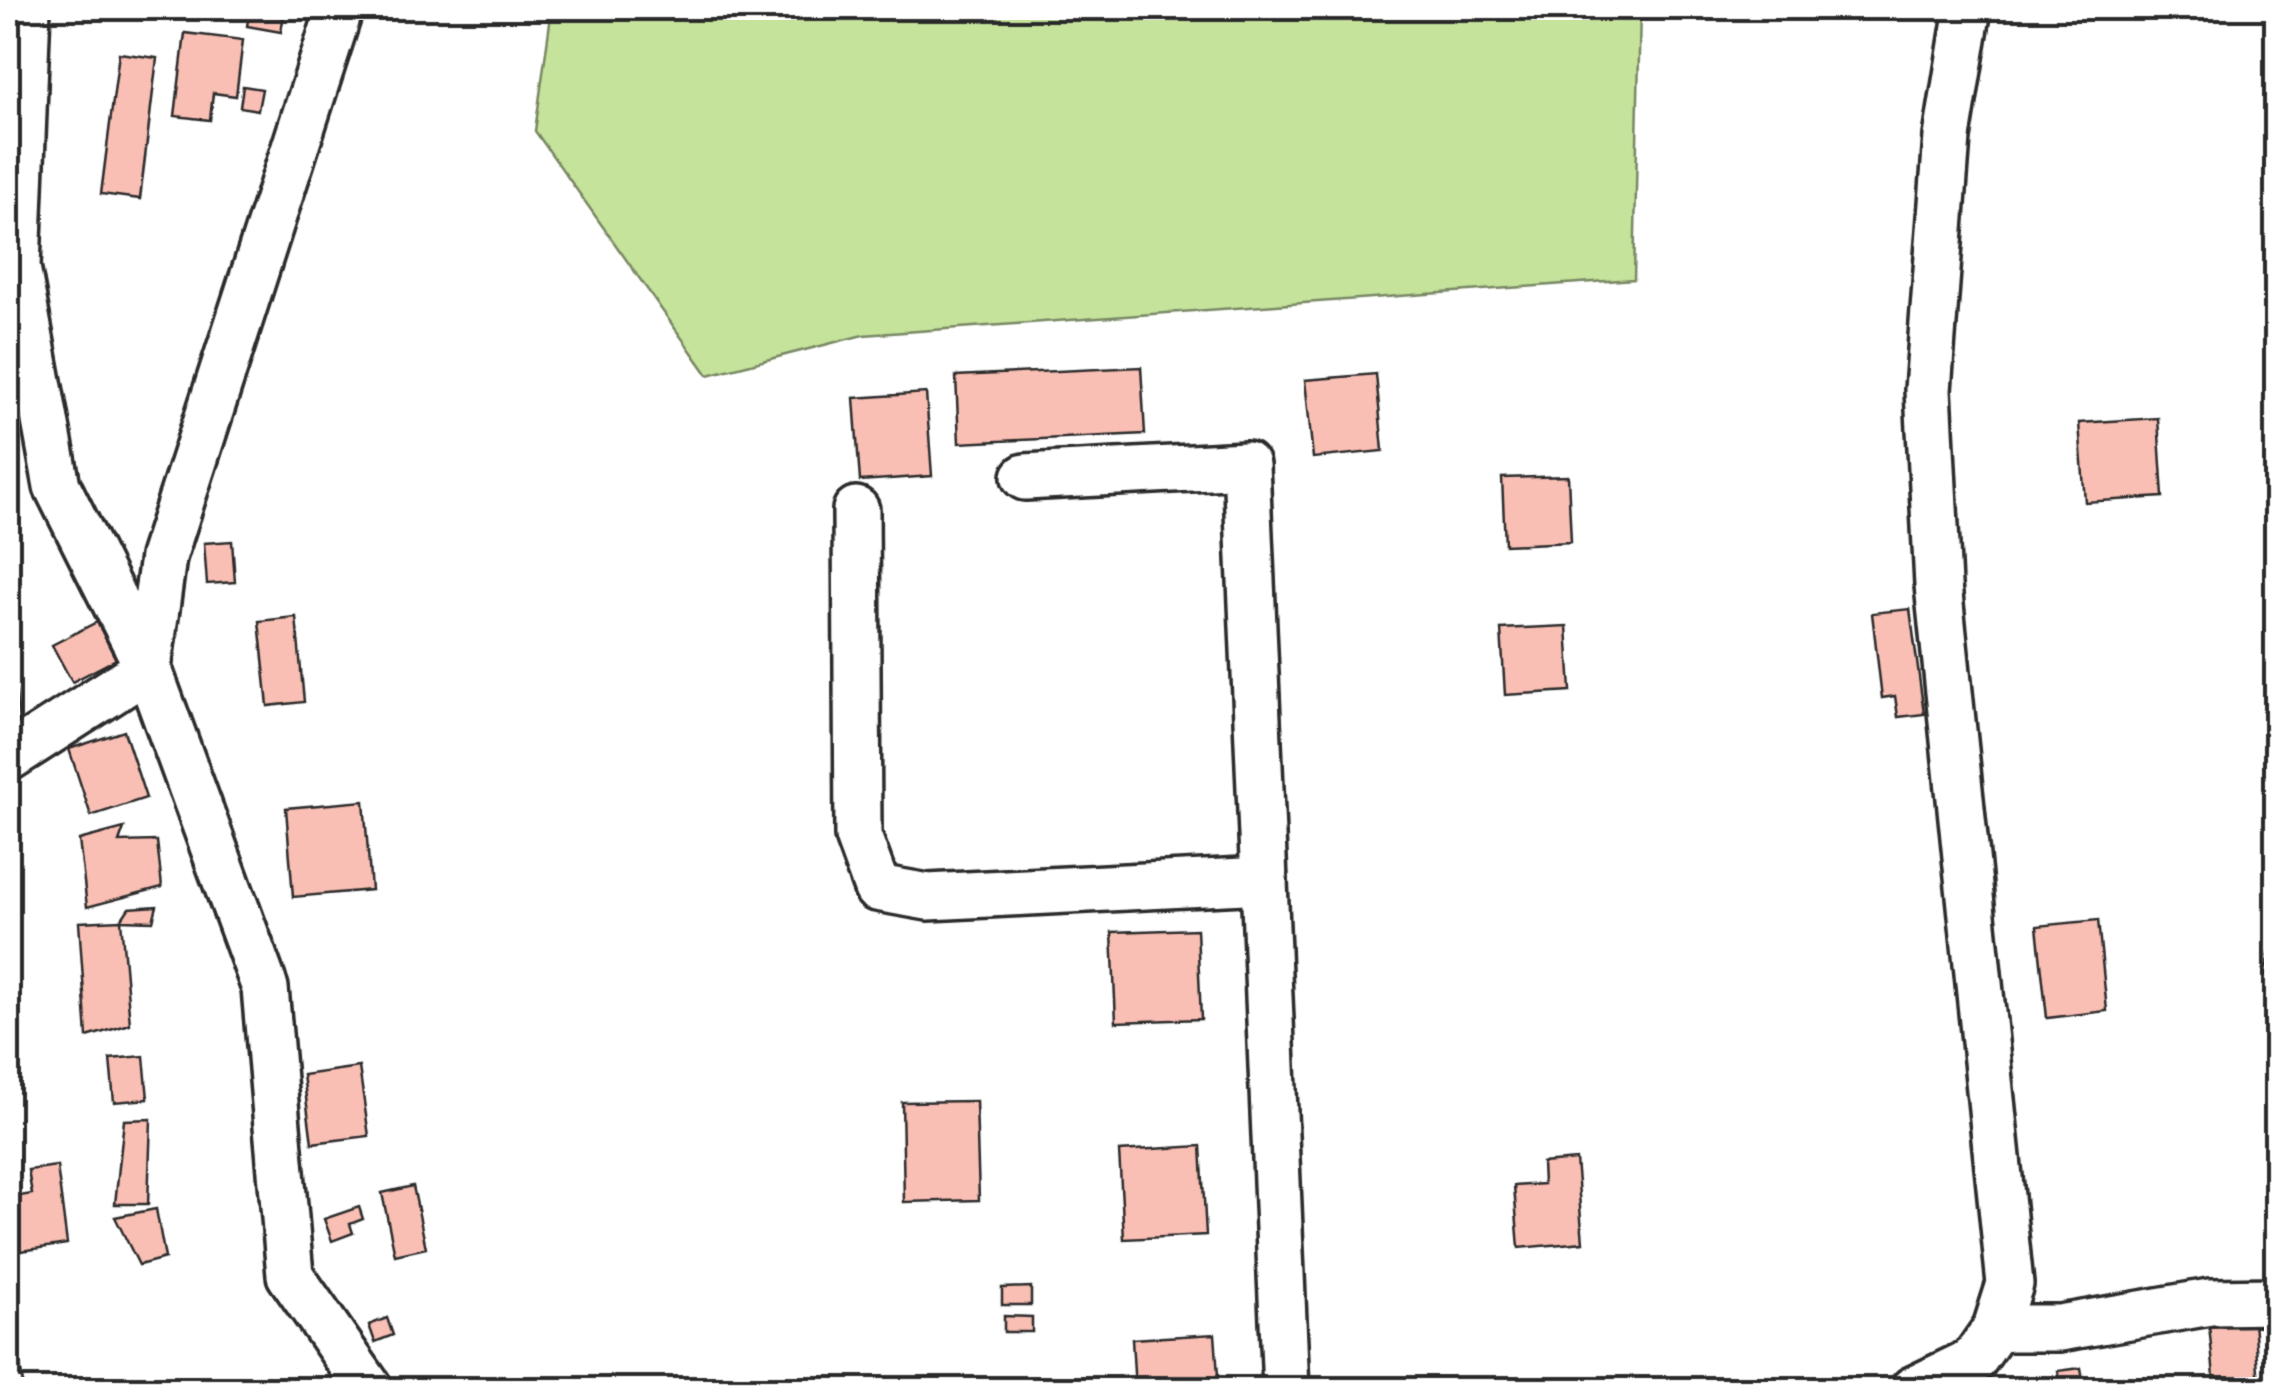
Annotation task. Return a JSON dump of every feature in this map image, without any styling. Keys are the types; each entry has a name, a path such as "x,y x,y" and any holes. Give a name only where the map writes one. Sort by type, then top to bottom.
{"street":[{"path":"27,8 17,267 57,486 148,668 265,988 290,1274 370,1390"},
{"path":"8,758 148,668 163,556 340,8"},
{"path":"1914,1390 1973,1361 1996,1328 2010,1284 1938,585 1928,390 1947,137 1968,8"},
{"path":"1025,476 1246,466 1286,1390"},
{"path":"856,510 858,836 877,888 928,897 1264,880"},
{"path":"1996,1328 2060,1328 2210,1302 2276,1300"}],"green space":[{"path":"552,8 1640,8 1634,279 863,335 708,375 535,131"}],"building":[{"path":"250,8 285,8 281,32 247,26"},
{"path":"185,33 243,40 236,96 213,93 210,120 175,116"},
{"path":"119,53 157,58 140,199 101,194"},
{"path":"243,86 262,89 258,110 240,107"},
{"path":"1141,367 1145,434 959,443 956,376"},
{"path":"1376,374 1383,451 1313,458 1305,380"},
{"path":"926,393 932,476 860,481 854,398"},
{"path":"2158,418 2163,497 2085,502 2079,423"},
{"path":"1568,476 1571,542 1505,545 1502,478"},
{"path":"232,541 235,582 207,584 204,543"},
{"path":"1910,609 1924,714 1898,717 1895,696 1882,698 1872,613"},
{"path":"296,617 304,702 268,706 259,621"},
{"path":"8,622 19,720 8,721"},
{"path":"97,622 116,659 72,682 52,645"},
{"path":"1567,626 1571,691 1505,695 1501,629"},
{"path":"124,731 146,798 91,816 69,749"},
{"path":"364,801 371,890 293,897 286,808"},
{"path":"124,828 119,842 157,841 162,887 87,907 79,840"},
{"path":"157,906 153,921 121,920 129,908"},
{"path":"121,920 130,1024 87,1037 79,922"},
{"path":"2098,920 2107,1011 2047,1018 2037,926"},
{"path":"1197,929 1201,1019 1116,1022 1112,932"},
{"path":"2276,929 2276,979 2264,975"},
{"path":"144,1056 148,1099 114,1102 110,1059"},
{"path":"359,1067 369,1136 312,1143 303,1075"},
{"path":"976,1101 979,1200 904,1202 902,1102"},
{"path":"151,1119 148,1204 115,1204 124,1120"},
{"path":"1201,1146 1206,1235 1124,1239 1119,1151"},
{"path":"1576,1160 1583,1242 1519,1248 1514,1186 1543,1184 1542,1163"},
{"path":"57,1166 67,1244 8,1253 8,1198 32,1194 28,1170"},
{"path":"413,1186 426,1248 395,1255 382,1193"},
{"path":"359,1207 363,1219 350,1224 353,1233 332,1241 324,1219"},
{"path":"156,1209 165,1258 139,1265 115,1217"},
{"path":"1031,1287 1031,1305 1002,1305 1002,1288"},
{"path":"1004,1316 1032,1317 1032,1332 1004,1332"},
{"path":"387,1318 393,1335 375,1342 369,1325"},
{"path":"2276,1319 2276,1382 2273,1320"},
{"path":"2254,1321 2259,1383 2215,1387 2209,1325"},
{"path":"1215,1334 1219,1390 1135,1390 1132,1339"},
{"path":"20,1365 24,1390 8,1390 8,1367"},
{"path":"2081,1368 2084,1385 2119,1380 2121,1390 2061,1390 2058,1371"}]}
